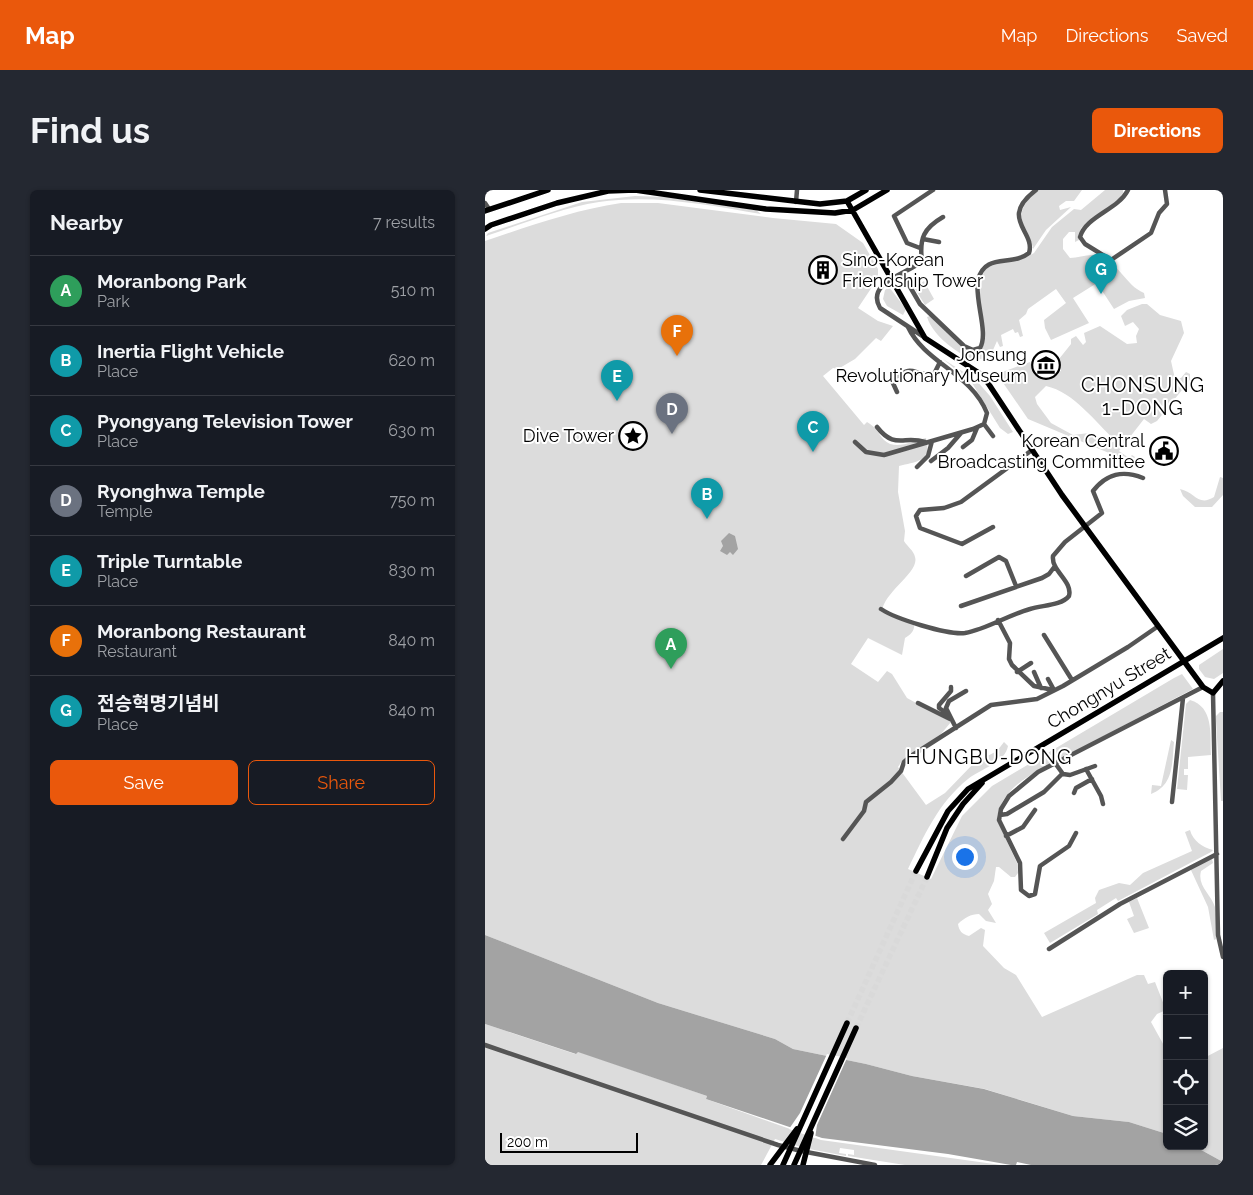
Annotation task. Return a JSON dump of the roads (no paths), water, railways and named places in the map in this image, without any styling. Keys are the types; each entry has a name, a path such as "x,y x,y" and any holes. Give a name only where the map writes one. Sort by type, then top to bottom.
{"main road":[{"path":"486,210 548,190"},
{"path":"487,226 587,194 635,190 798,212 835,213 853,210 887,190"},
{"path":"700,190 820,204 847,201 866,190"},
{"path":"847,201 925,338 982,375 1085,527 1203,687 1213,694 1223,681"},
{"name":"Chongnyu Street","path":"915,871 940,824 957,800 968,789 1223,638"},
{"name":"Chongnyu Street","path":"927,877 955,814 985,780"},
{"path":"783,1165 847,1023"},
{"path":"794,1165 856,1028"},
{"path":"770,1165 807,1112"},
{"path":"803,1165 816,1116"}],"street":[{"path":"796,202 797,190"},
{"path":"919,248 907,243 894,216 933,190"},
{"path":"902,273 919,304 964,346 973,350 980,348 982,333 977,286 979,277 986,265 1017,258 1029,253 1029,242 1019,223 1020,213 1023,203 1036,190"},
{"path":"1128,190 1117,204 1087,226 1080,237 1085,244 1111,260 1151,233 1159,213 1167,204 1165,190"},
{"path":"485,203 486,210"},
{"path":"925,338 880,308 876,301 880,288 922,261 919,248 927,228 943,216"},
{"path":"923,239 939,242"},
{"path":"855,442 866,452 884,455 977,428 984,424 987,413 978,397 964,381 915,341 908,328"},
{"path":"897,392 893,381 903,371 908,369 935,374 940,362"},
{"path":"984,424 993,436"},
{"path":"877,427 890,439 897,442 921,440 926,442"},
{"path":"963,447 972,440 977,428"},
{"path":"931,461 948,448 962,432"},
{"path":"917,467 928,456 932,441"},
{"path":"993,528 966,544 958,544 920,528 916,516 920,510 944,508 961,502 1032,450"},
{"path":"881,609 914,623 962,633 998,620 1066,600 1070,593 1069,589 1055,566 1053,556 1065,542 1102,513 1093,495 1095,488 1114,475 1124,472 1143,478"},
{"path":"966,576 999,557 1006,561 1016,586"},
{"path":"961,606 1049,574 1055,566"},
{"path":"998,620 1009,643 1009,659 1017,672 1034,686 1054,690"},
{"path":"843,839 864,811 866,802 891,782 901,771 904,762 991,705 1037,699 1128,648 1157,626"},
{"path":"1044,636 1072,680"},
{"path":"1017,672 1031,663"},
{"path":"1034,672 1041,688"},
{"path":"1047,678 1054,690"},
{"path":"951,687 951,691 939,705 939,708 947,714 956,728"},
{"path":"1076,833 1069,846 1040,866 1036,892 1029,896 1021,890 1020,863 1001,826 1000,815 1004,802 1029,777 1203,687"},
{"path":"947,714 946,708 949,701 966,691"},
{"path":"1213,694 1218,935 1223,957"},
{"path":"1172,802 1183,698"},
{"path":"918,703 951,720"},
{"path":"1055,763 1062,774"},
{"path":"1062,774 1070,775 1095,766"},
{"path":"1086,769 1103,804"},
{"path":"1000,815 1007,814 1044,792 1062,774"},
{"path":"1074,793 1076,788 1092,779"},
{"path":"1006,836 1023,827 1035,810"},
{"path":"1049,949 1119,904 1217,854"},
{"path":"485,1045 778,1145 808,1153 875,1165"}],"tunnel":[{"path":"847,1023 916,871"},
{"path":"856,1028 927,877"}],"place":[{"name":"Sino-Korean Friendship Tower","path":"823,270"},
{"name":"전승혁명기념비","path":"1101,294"},
{"name":"Moranbong Restaurant","path":"677,356"},
{"name":"Jonsung Revolutionary Museum","path":"1046,365"},
{"name":"Triple Turntable","path":"617,401"},
{"name":"Ryonghwa Temple","path":"672,434"},
{"name":"Dive Tower","path":"633,436"},
{"name":"Korean Central Broadcasting Committee","path":"1164,451"},
{"name":"Pyongyang Television Tower","path":"813,452"},
{"name":"Inertia Flight Vehicle","path":"707,519"},
{"name":"Moranbong Park","path":"671,669"}],"district":[{"name":"CHONSUNG 1-DONG","path":"1143,396"},
{"name":"HUNGBU-DONG","path":"989,757"}]}
